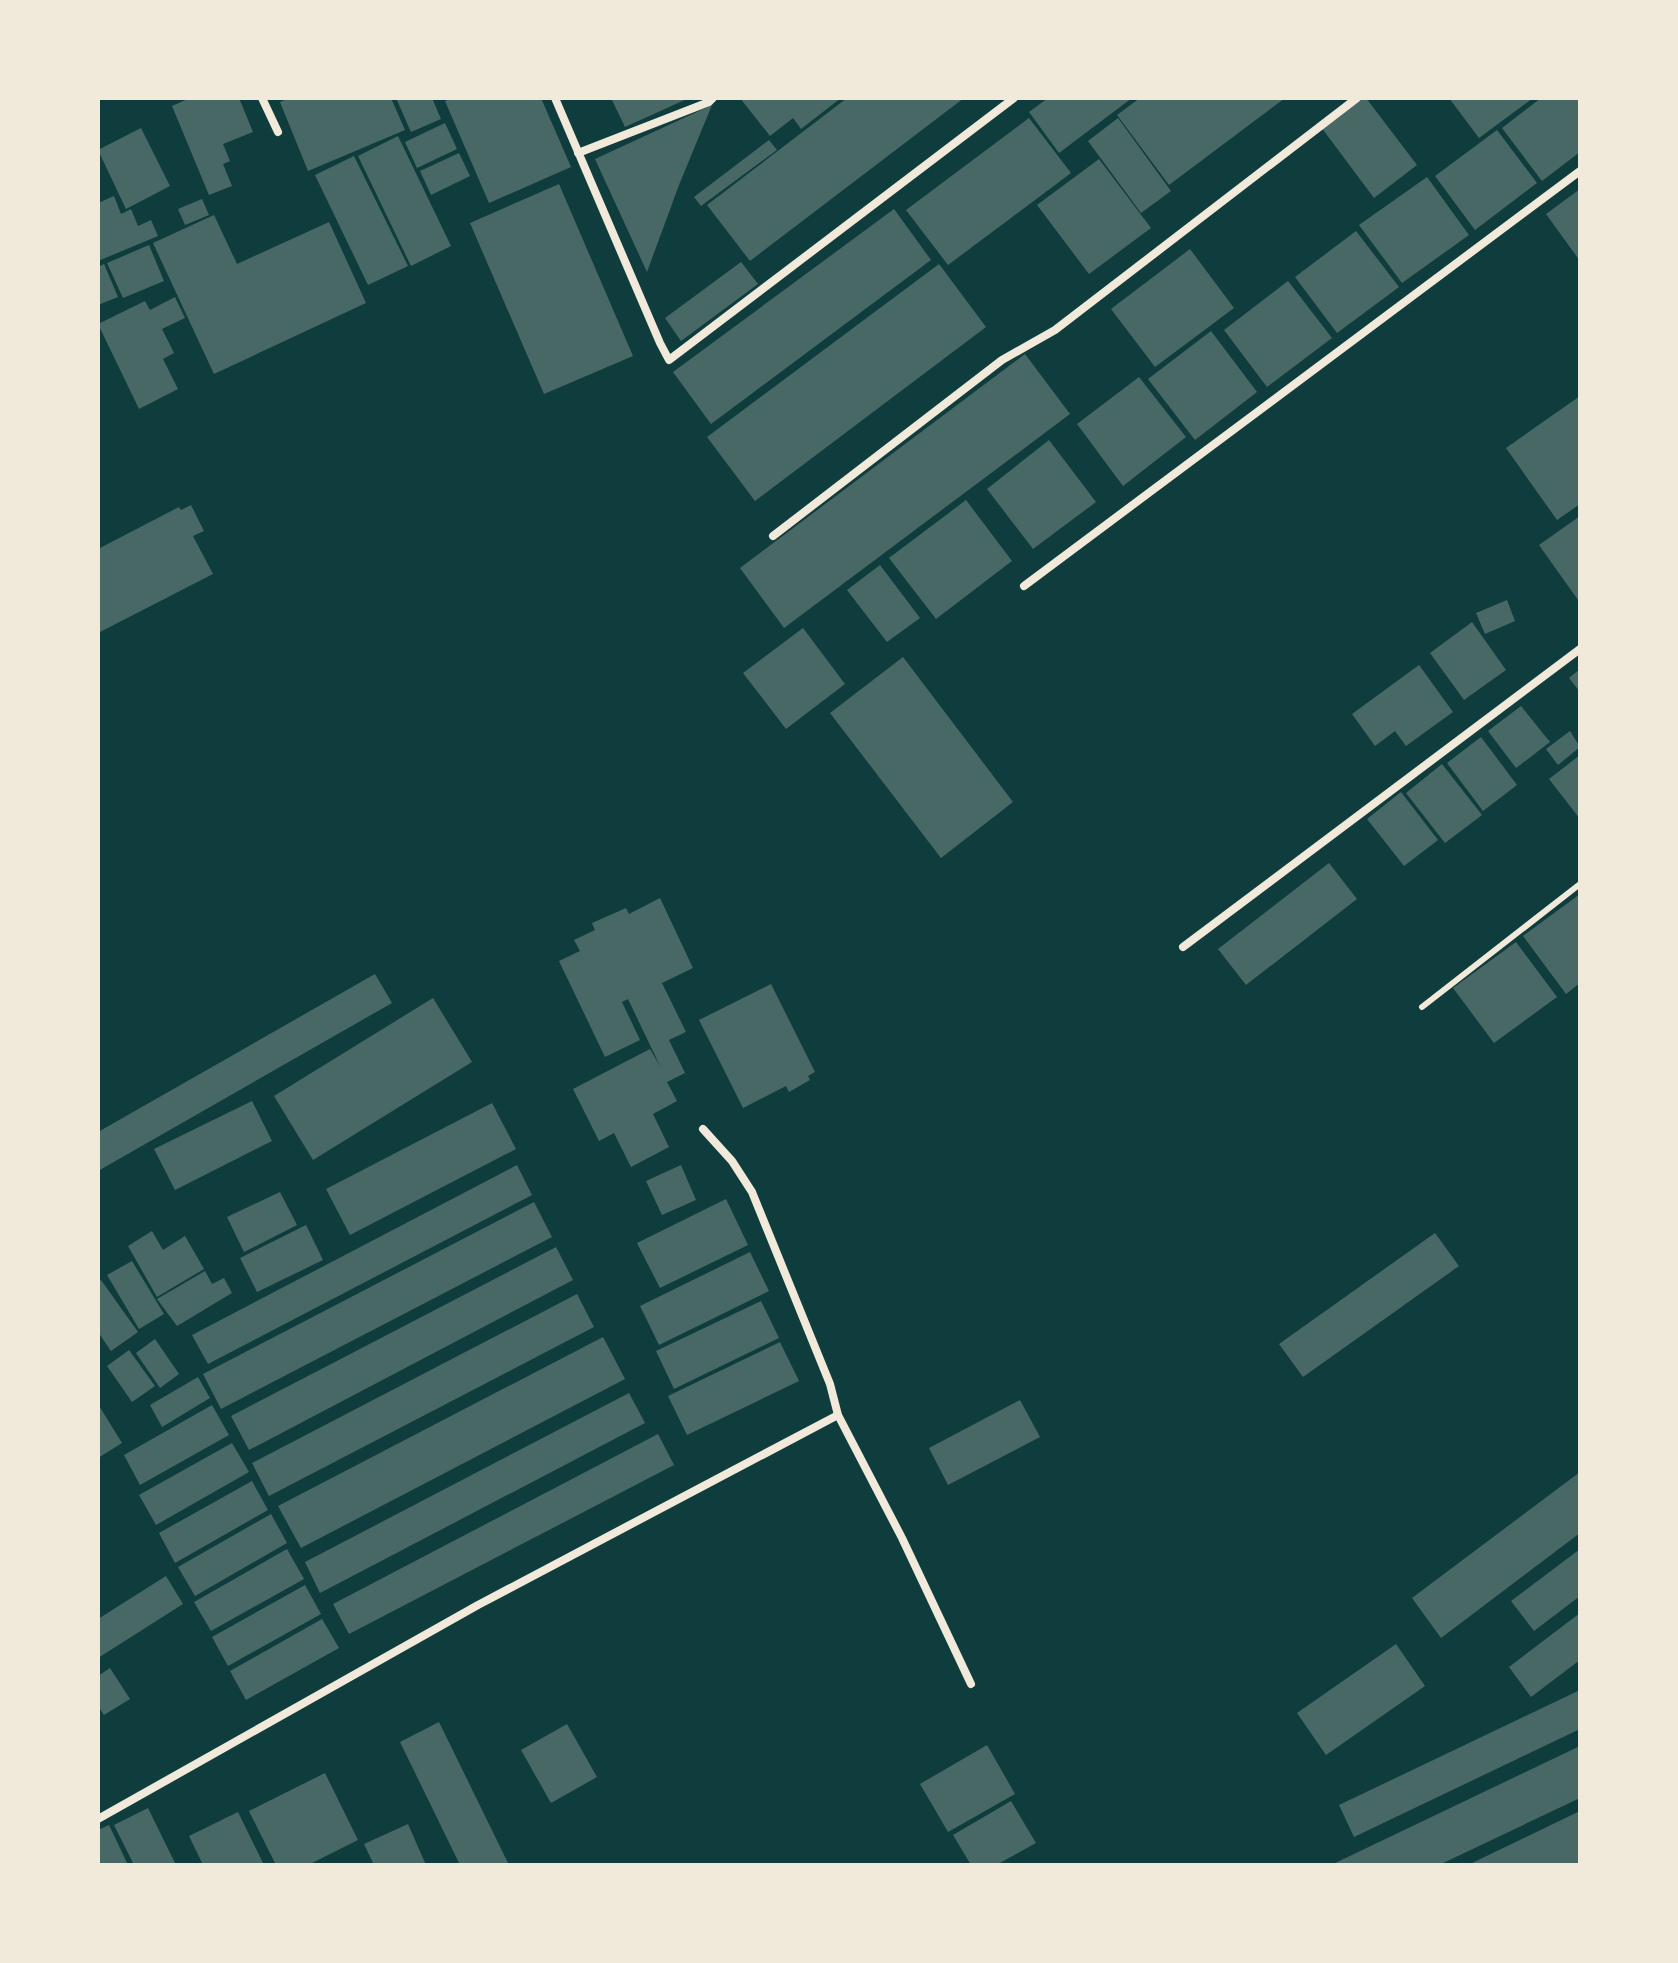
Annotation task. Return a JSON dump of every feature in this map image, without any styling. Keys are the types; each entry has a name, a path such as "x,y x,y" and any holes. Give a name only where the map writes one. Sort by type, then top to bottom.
{"street":[{"path":"262,98 278,132"},
{"path":"555,98 669,360 1014,98"},
{"path":"578,153 713,98"},
{"path":"773,536 1002,360 1055,330 1357,98"},
{"path":"1024,586 1580,171"},
{"path":"1183,947 1580,649"},
{"path":"703,1129 732,1161 752,1192 830,1384 838,1415 902,1538 971,1684"},
{"path":"98,1819 478,1605 838,1415"}],"lane":[{"path":"1422,1007 1580,884"}],"building":[{"path":"190,98 239,98 253,132 223,144 230,161 223,164 232,186 209,195 172,106"},
{"path":"289,98 391,98 405,130 308,171 280,102"},
{"path":"396,98 432,98 441,119 411,132"},
{"path":"452,98 541,98 571,167 489,203 445,101"},
{"path":"611,98 689,98 625,127"},
{"path":"740,98 841,98 801,129 793,118 770,136"},
{"path":"847,98 964,98 750,261 707,205"},
{"path":"1048,98 1132,98 1059,153 1029,112"},
{"path":"1140,98 1285,98 1169,185 1117,115"},
{"path":"1360,98 1366,98 1417,165 1374,198 1321,127"},
{"path":"1449,98 1533,98 1479,138"},
{"path":"1541,98 1580,100 1580,152 1542,181 1502,128"},
{"path":"712,105 679,185 647,272 595,159"},
{"path":"1029,118 1071,173 948,265 906,210"},
{"path":"1118,118 1171,191 1141,213 1088,141"},
{"path":"445,123 457,149 417,168 405,142"},
{"path":"141,128 170,186 126,209 98,150"},
{"path":"1497,130 1537,183 1475,230 1435,176"},
{"path":"398,136 451,246 411,266 358,156"},
{"path":"769,140 777,150 701,206 694,197"},
{"path":"459,153 470,176 431,195 420,171"},
{"path":"354,156 408,266 368,285 315,175"},
{"path":"1099,159 1151,228 1089,274 1037,205"},
{"path":"1427,177 1469,235 1402,283 1359,225"},
{"path":"559,184 633,356 544,394 470,223"},
{"path":"1580,189 1580,261 1546,214"},
{"path":"114,196 121,214 131,209 138,226 151,220 158,236 98,261 98,203"},
{"path":"202,199 209,215 185,225 178,209"},
{"path":"894,209 931,260 711,424 673,372"},
{"path":"214,215 237,264 329,222 366,303 214,374 153,243"},
{"path":"1356,231 1399,287 1337,333 1295,277"},
{"path":"149,245 164,281 123,298 107,263"},
{"path":"1190,249 1234,308 1155,367 1111,309"},
{"path":"741,262 758,284 681,341 665,318"},
{"path":"104,264 118,297 98,305 98,267"},
{"path":"939,264 986,327 755,501 707,437"},
{"path":"1288,281 1332,338 1267,387 1224,330"},
{"path":"175,297 185,318 162,329 174,353 163,359 178,389 139,409 98,324 145,301 150,310"},
{"path":"1211,331 1257,392 1195,440 1148,379"},
{"path":"1025,354 1070,414 784,628 740,568"},
{"path":"1139,377 1186,437 1123,486 1077,424"},
{"path":"1580,396 1580,504 1557,520 1506,448"},
{"path":"1049,440 1096,502 1033,549 987,489"},
{"path":"966,500 1012,561 936,619 889,558"},
{"path":"191,505 204,531 193,536 213,574 98,633 98,549 179,507 181,510"},
{"path":"1580,516 1580,599 1578,600 1539,545"},
{"path":"880,565 920,618 887,642 847,590"},
{"path":"1507,600 1515,621 1485,634 1476,613"},
{"path":"1472,622 1506,670 1464,700 1430,653"},
{"path":"803,628 845,684 786,729 743,673"},
{"path":"903,657 1013,802 941,858 830,713"},
{"path":"1419,665 1453,712 1406,746 1395,731 1375,746 1352,714"},
{"path":"1580,669 1580,692 1569,678"},
{"path":"1521,706 1550,742 1516,768 1488,731"},
{"path":"1570,731 1580,747 1558,765 1546,749"},
{"path":"1481,737 1517,785 1483,811 1447,763"},
{"path":"1580,755 1580,819 1549,779"},
{"path":"1442,764 1482,815 1445,843 1406,793"},
{"path":"1401,792 1438,840 1404,866 1367,819"},
{"path":"1329,863 1357,899 1246,985 1218,949"},
{"path":"1580,894 1580,983 1566,994 1523,936"},
{"path":"660,898 693,968 662,983 686,1032 669,1040 685,1073 667,1082 677,1101 653,1114 669,1147 631,1167 614,1133 599,1141 573,1089 650,1049 661,1068 628,999 622,1002 640,1040 605,1057 559,961 580,951 574,940 595,930 592,923 626,908 629,914"},
{"path":"1516,942 1557,997 1494,1043 1453,988"},
{"path":"375,974 392,1003 98,1171 98,1132"},
{"path":"771,984 815,1072 808,1076 810,1080 789,1092 786,1086 743,1108 699,1020"},
{"path":"433,998 472,1062 313,1160 274,1096"},
{"path":"252,1101 272,1141 175,1190 154,1149"},
{"path":"492,1103 516,1149 350,1235 326,1189"},
{"path":"517,1165 532,1195 208,1364 192,1335"},
{"path":"681,1165 696,1200 662,1215 646,1181"},
{"path":"280,1192 297,1225 244,1252 227,1217"},
{"path":"726,1199 748,1245 660,1288 637,1243"},
{"path":"534,1202 552,1237 221,1409 203,1374"},
{"path":"306,1225 323,1260 257,1292 240,1258"},
{"path":"152,1231 163,1250 185,1236 204,1269 157,1297 128,1246"},
{"path":"1435,1233 1459,1266 1303,1377 1279,1344"},
{"path":"556,1247 573,1280 249,1450 231,1416"},
{"path":"750,1252 769,1291 659,1345 640,1306"},
{"path":"132,1261 164,1314 139,1329 107,1275"},
{"path":"205,1271 212,1284 224,1278 232,1293 177,1326 157,1299"},
{"path":"101,1280 138,1332 111,1351 98,1332 98,1282"},
{"path":"577,1294 594,1327 269,1496 252,1463"},
{"path":"761,1301 779,1338 674,1389 656,1351"},
{"path":"603,1337 625,1379 301,1548 278,1506"},
{"path":"155,1339 179,1374 160,1388 136,1353"},
{"path":"780,1342 799,1381 687,1435 668,1396"},
{"path":"129,1350 155,1386 132,1402 107,1366"},
{"path":"198,1377 210,1398 162,1427 150,1405"},
{"path":"629,1393 645,1423 320,1593 305,1562"},
{"path":"1020,1400 1040,1437 948,1485 929,1448"},
{"path":"98,1404 122,1443 98,1458"},
{"path":"212,1405 229,1435 140,1485 124,1455"},
{"path":"658,1434 674,1465 349,1634 333,1604"},
{"path":"232,1443 249,1472 156,1525 139,1495"},
{"path":"1580,1472 1580,1533 1441,1638 1412,1598"},
{"path":"252,1481 268,1510 175,1563 159,1533"},
{"path":"271,1514 287,1543 195,1596 178,1567"},
{"path":"287,1549 304,1579 211,1631 194,1602"},
{"path":"1580,1549 1580,1596 1534,1631 1511,1601"},
{"path":"166,1576 183,1604 98,1658 98,1619"},
{"path":"305,1585 321,1614 228,1666 212,1637"},
{"path":"1580,1613 1580,1660 1531,1697 1509,1667"},
{"path":"322,1619 339,1648 246,1700 230,1671"},
{"path":"1396,1644 1425,1686 1326,1755 1297,1713"},
{"path":"110,1668 130,1699 104,1715 98,1706 98,1676"},
{"path":"1580,1690 1580,1729 1354,1837 1339,1805"},
{"path":"439,1722 509,1865 460,1865 400,1742"},
{"path":"567,1724 597,1777 551,1803 521,1750"},
{"path":"987,1745 1015,1794 948,1832 920,1784"},
{"path":"1580,1746 1580,1798 1439,1865 1331,1865"},
{"path":"325,1773 358,1840 308,1865 276,1865 249,1811"},
{"path":"1011,1801 1036,1843 996,1865 971,1865 953,1835"},
{"path":"148,1808 176,1865 134,1865 114,1825"},
{"path":"1580,1811 1580,1865 1468,1865"},
{"path":"238,1812 264,1865 203,1865 189,1836"},
{"path":"408,1824 426,1865 374,1865 364,1844"},
{"path":"109,1825 128,1865 98,1865 98,1830"}]}
